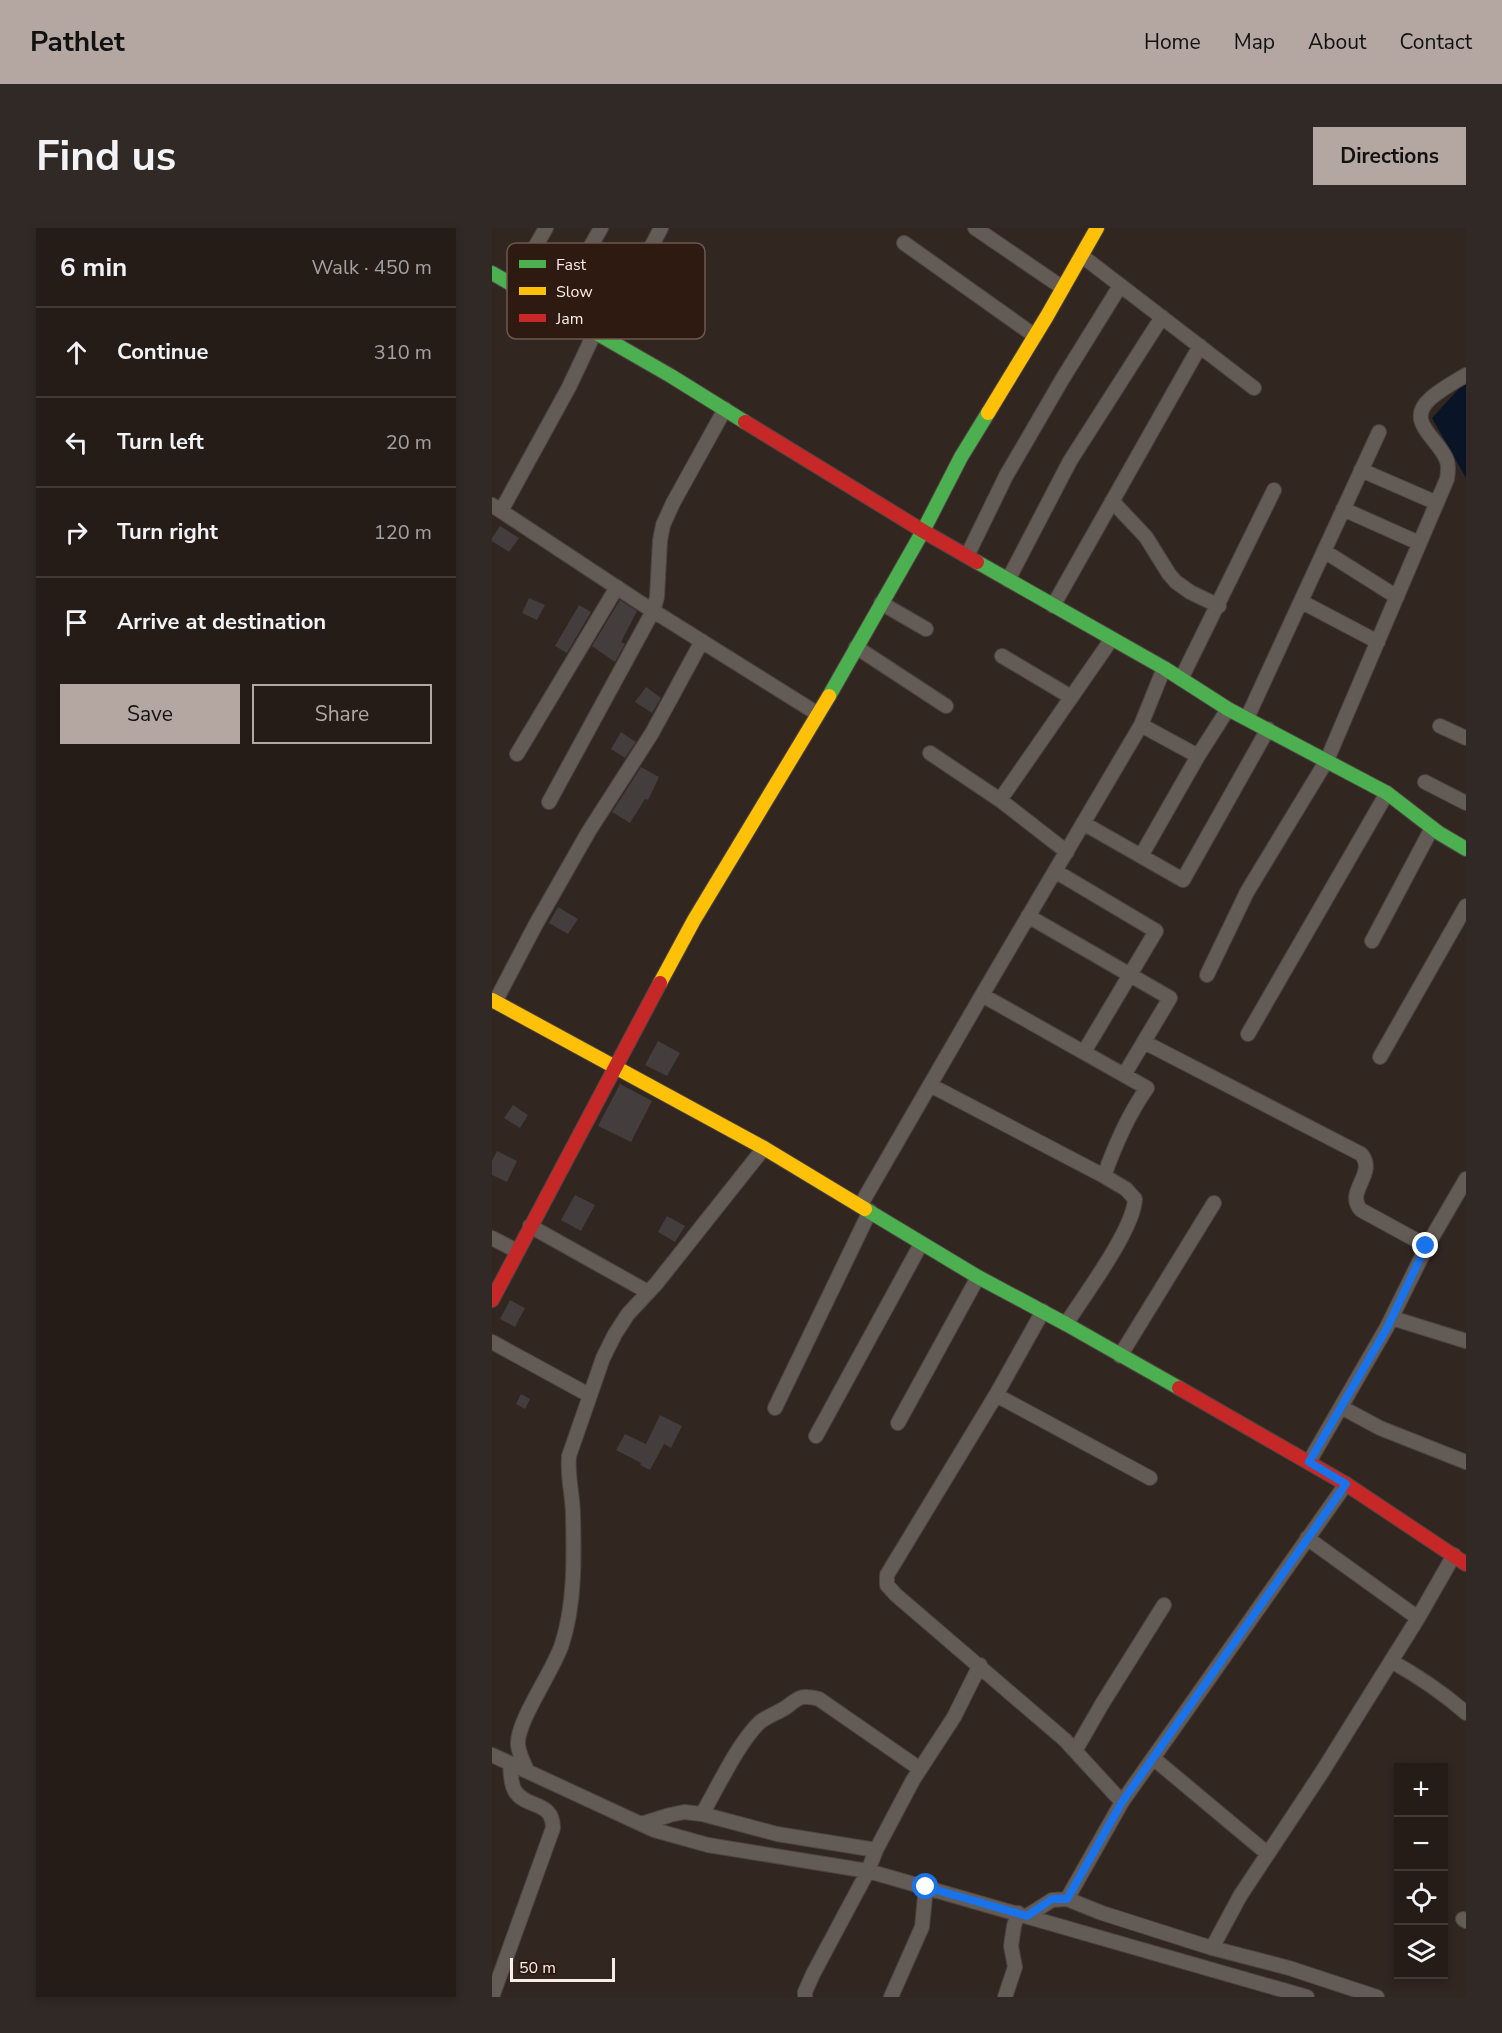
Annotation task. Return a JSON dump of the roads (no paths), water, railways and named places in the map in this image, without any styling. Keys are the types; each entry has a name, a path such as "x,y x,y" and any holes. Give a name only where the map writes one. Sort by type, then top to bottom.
{"street":[{"path":"537,243 546,228"},
{"path":"592,243 601,228"},
{"path":"652,243 661,228"},
{"path":"975,228 1063,288"},
{"path":"493,1296 694,920 818,714 923,531 961,457 1035,336 1097,228"},
{"path":"904,243 1035,336"},
{"path":"1082,256 1254,387"},
{"path":"492,273 507,282"},
{"path":"967,556 1006,476 1120,286"},
{"path":"1008,580 1070,461 1162,317"},
{"path":"597,339 496,508 653,611 818,714"},
{"path":"606,339 725,409 923,531 1164,668 1228,709 1386,793 1432,828 1466,849"},
{"path":"1053,606 1200,346"},
{"path":"1207,975 1247,892 1327,760 1447,479 1448,461 1424,429 1421,419 1422,409 1440,390 1466,375"},
{"path":"549,802 653,611 657,597 663,525 725,409"},
{"path":"1247,718 1379,432"},
{"path":"1361,470 1437,503"},
{"path":"1181,680 1274,490"},
{"path":"1112,501 1146,537 1168,574 1176,582 1190,592 1219,606"},
{"path":"1343,508 1419,543"},
{"path":"1324,551 1396,597"},
{"path":"517,754 617,587"},
{"path":"1302,602 1378,642"},
{"path":"881,603 926,629"},
{"path":"1000,800 1112,639"},
{"path":"702,641 652,733 588,831 494,1001 764,1148 978,1277 1043,1311 1309,1462 1466,1564"},
{"path":"856,647 946,706"},
{"path":"1002,656 1071,697"},
{"path":"775,1408 865,1209 930,1085 1141,725 1164,668"},
{"path":"1141,856 1198,756 1228,709"},
{"path":"1141,725 1198,756"},
{"path":"1440,726 1466,738"},
{"path":"1083,824 1183,880 1268,729"},
{"path":"930,753 1000,800 1067,852"},
{"path":"1425,782 1466,803"},
{"path":"1248,1034 1386,793"},
{"path":"1372,941 1432,828"},
{"path":"1055,871 1156,931 1084,1052"},
{"path":"1380,1057 1466,906"},
{"path":"1028,916 1170,998 1124,1075"},
{"path":"982,995 1147,1088 1128,1118 1114,1147 1104,1176"},
{"path":"1144,1042 1361,1154 1366,1160 1367,1167 1355,1197 1356,1204 1361,1210 1426,1246"},
{"path":"930,1085 1104,1176 1126,1190 1135,1199 1135,1209 1125,1232 1066,1324"},
{"path":"527,1771 518,1743 520,1730 558,1656 566,1628 572,1586 574,1514 568,1473 569,1456 603,1358 628,1314 764,1148"},
{"path":"1309,1462 1392,1318 1426,1246 1464,1186"},
{"path":"1120,1356 1214,1203"},
{"path":"530,1226 648,1292"},
{"path":"492,1238 517,1251"},
{"path":"816,1436 921,1244"},
{"path":"898,1423 978,1277"},
{"path":"1043,1311 996,1395 886,1575 887,1585 1075,1751 1122,1802"},
{"path":"1392,1318 1466,1341"},
{"path":"492,1342 589,1395"},
{"path":"996,1395 1150,1478"},
{"path":"1341,1407 1380,1428 1466,1462"},
{"path":"1067,1899 1122,1802 1346,1484"},
{"path":"1307,1538 1418,1618"},
{"path":"1212,1948 1240,1896 1418,1618 1454,1555"},
{"path":"1075,1751 1164,1605"},
{"path":"1391,1660 1435,1687 1466,1713"},
{"path":"805,1997 813,1974 868,1871 876,1850 920,1769 954,1717 980,1665"},
{"path":"702,1814 739,1750 756,1727 769,1716 801,1697 809,1696 819,1699 920,1769"},
{"path":"492,1755 654,1830 708,1845 868,1871 1302,1996"},
{"path":"1153,1758 1268,1854"},
{"path":"492,1997 553,1828 553,1817 547,1810 515,1791 510,1763"},
{"path":"641,1824 684,1812 702,1814 777,1834 876,1850"},
{"path":"891,1997 922,1927 926,1887"},
{"path":"1005,1997 1015,1967 1011,1946 1014,1926 1023,1914 1052,1899 1067,1899 1102,1913 1212,1948 1289,1968 1377,1997"}],"water":[{"path":"1466,381 1466,478 1432,418"}]}
